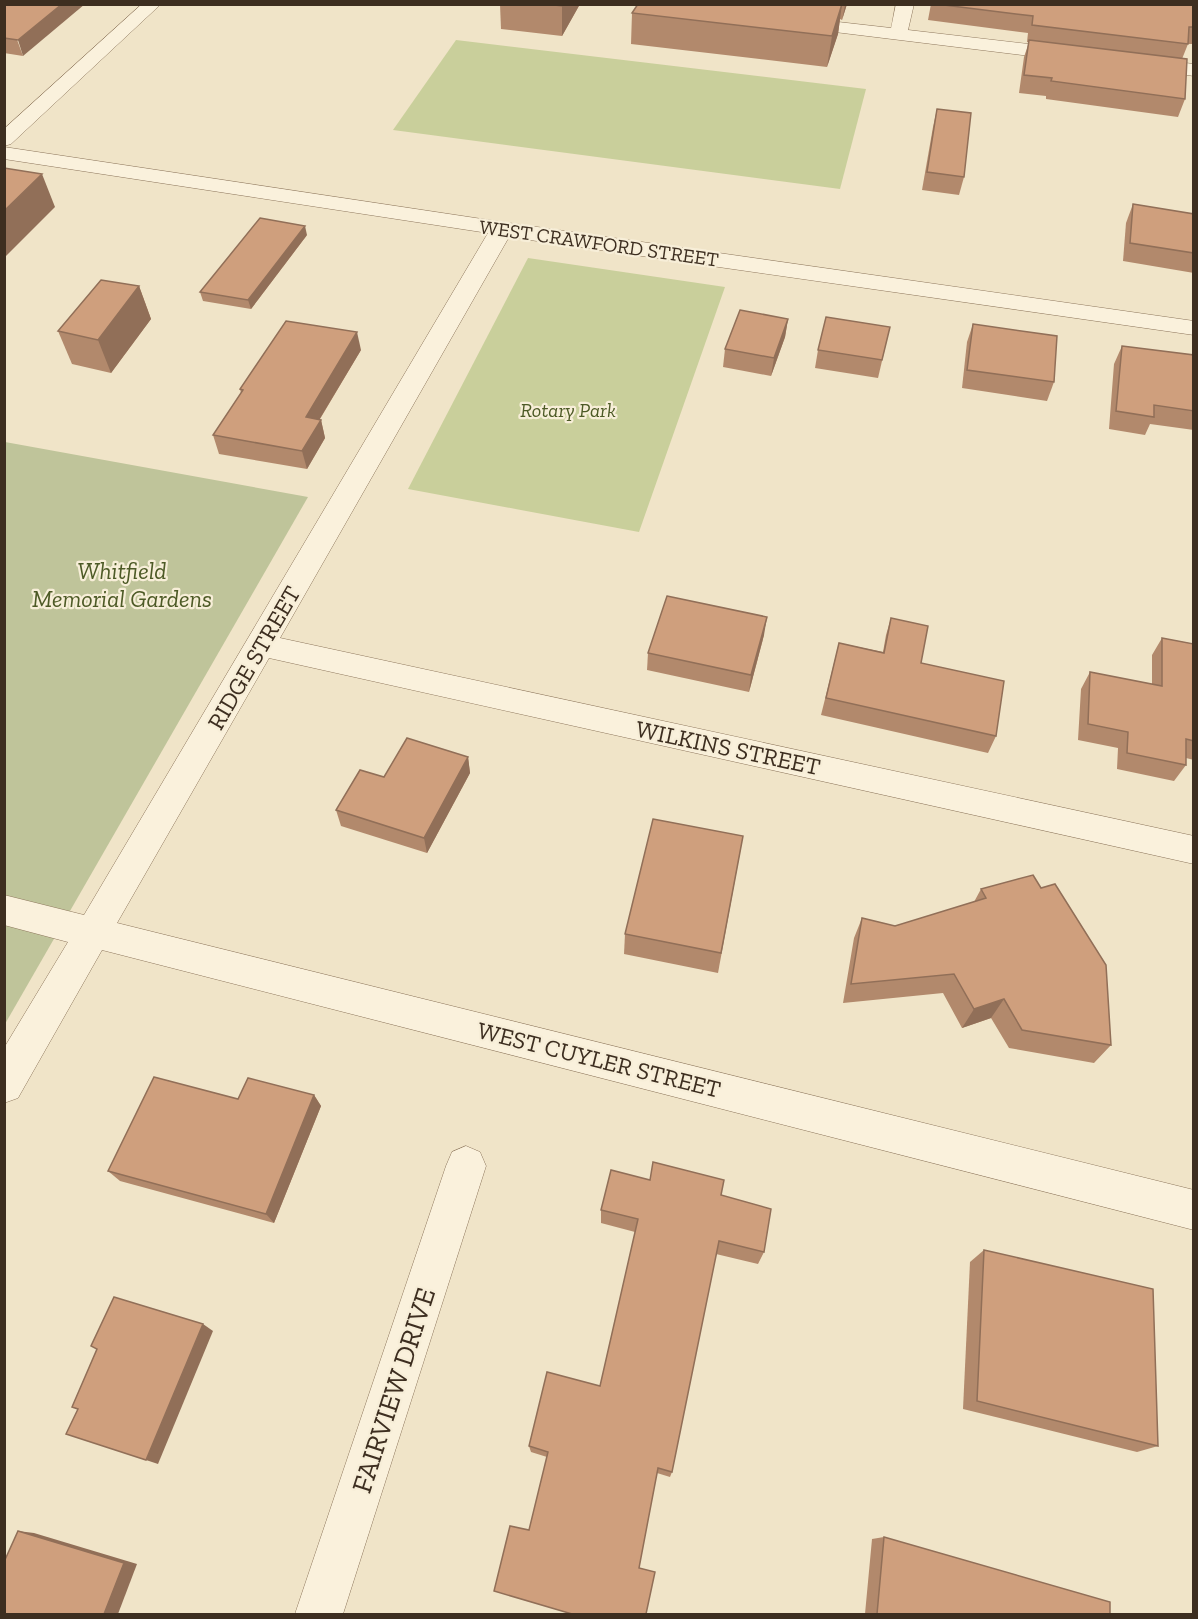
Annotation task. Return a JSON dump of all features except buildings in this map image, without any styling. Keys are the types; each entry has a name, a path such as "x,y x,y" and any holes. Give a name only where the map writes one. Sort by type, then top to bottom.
{"street":[{"path":"4,140 153,4"},
{"path":"898,35 905,4"},
{"path":"780,20 1087,57"},
{"path":"1123,62 1194,70"},
{"name":"WEST CRAWFORD STREET","path":"4,153 502,229 1194,328"},
{"name":"RIDGE STREET","path":"4,1085 502,229"},
{"name":"WILKINS STREET","path":"262,645 1194,850"},
{"name":"WEST CUYLER STREET","path":"4,910 1194,1210"},
{"name":"FAIRVIEW DRIVE","path":"319,1614 466,1166"}],"green space":[{"path":"456,40 866,89 840,189 393,130"},
{"name":"Rotary Park","path":"528,258 725,287 639,532 408,489"},
{"name":"Whitfield Memorial Gardens","path":"5,442 308,497 5,1024"}]}
